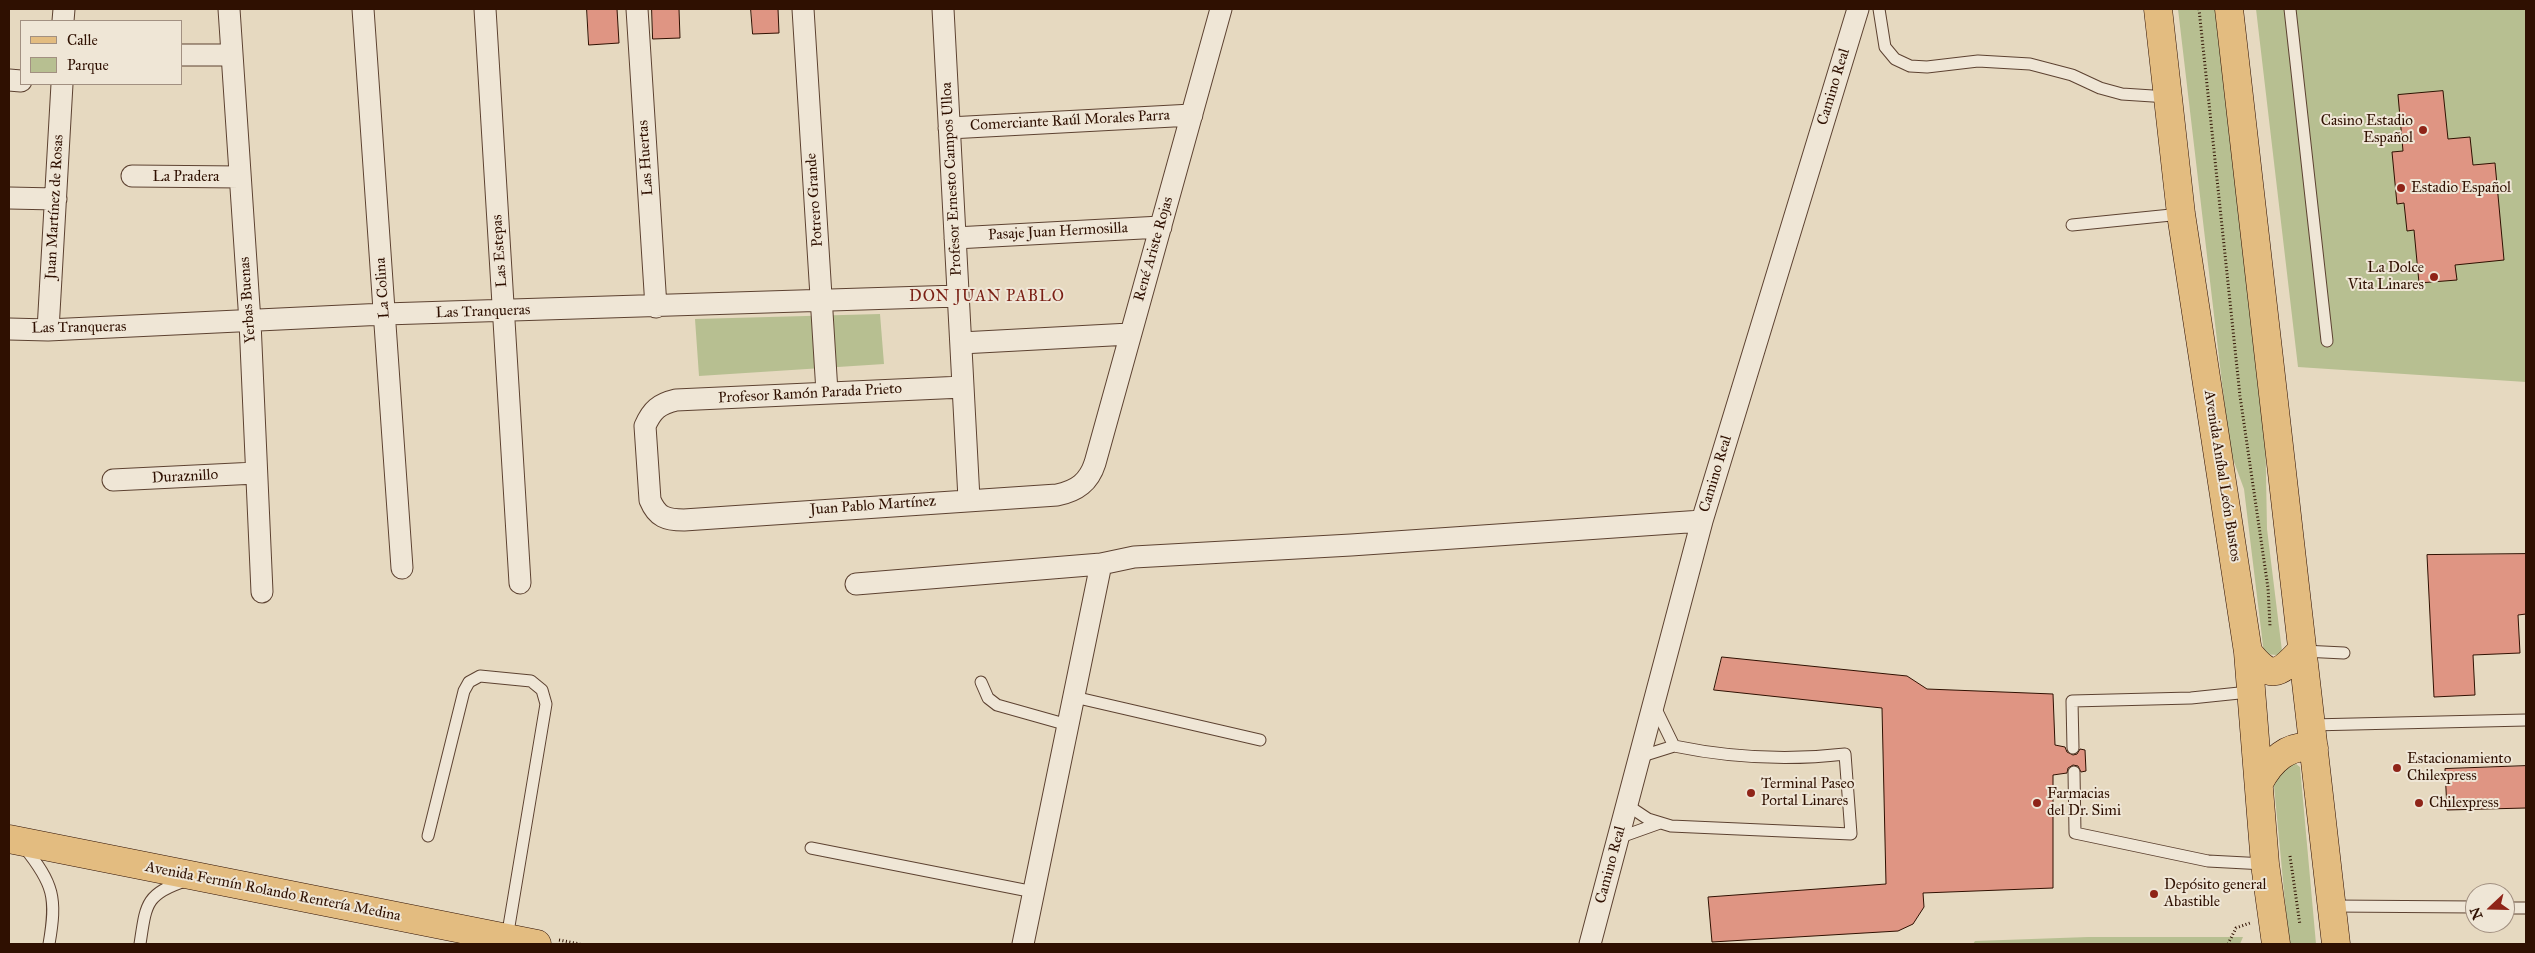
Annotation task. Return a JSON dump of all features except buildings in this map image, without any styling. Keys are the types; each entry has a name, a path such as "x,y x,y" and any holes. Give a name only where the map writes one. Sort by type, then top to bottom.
{"main road":[{"name":"Avenida Aníbal León Bustos","path":"2158,9 2181,214 2248,652 2249,692 2259,783 2269,938"},
{"path":"2229,9 2336,944"},
{"path":"2248,652 2260,668 2275,672 2288,666 2301,651"},
{"path":"2259,783 2267,769 2278,756 2303,746 2313,736"},
{"name":"Avenida Fermín Rolando Rentería Medina","path":"14,840 538,944"}],"street":[{"name":"Yerbas Buenas","path":"229,9 250,322 262,592"},
{"name":"La Colina","path":"363,9 402,568"},
{"name":"Las Estepas","path":"485,9 520,583"},
{"name":"Las Huertas","path":"637,9 656,307"},
{"name":"Potrero Grande","path":"803,9 827,392"},
{"name":"Profesor Ernesto Campos Ulloa","path":"943,9 969,500"},
{"name":"René Ariste Rojas","path":"1082,485 1092,471 1221,9"},
{"name":"Camino Real","path":"1590,944 1702,521 1858,9"},
{"path":"182,55 232,55"},
{"name":"Juan Martínez de Rosas","path":"48,330 62,85"},
{"name":"Comerciante Raúl Morales Parra","path":"949,128 1192,115"},
{"name":"La Pradera","path":"132,176 240,177"},
{"path":"9,198 56,199"},
{"name":"Pasaje Juan Hermosilla","path":"955,238 1161,227"},
{"name":"Las Tranqueras","path":"9,329 48,330 250,322 385,314 656,307 958,296"},
{"path":"961,344 1130,334"},
{"name":"Profesor Ramón Parada Prieto","path":"662,518 654,510 650,500 645,426 657,406 676,400 963,387"},
{"name":"Duraznillo","path":"113,480 256,474"},
{"name":"Juan Pablo Martínez","path":"662,518 684,520 1057,495 1074,490 1082,485"},
{"path":"856,584 1101,564 1134,557 1351,545 1702,521"},
{"path":"1023,944 1101,564"}],"lane":[{"path":"1879,9 1885,47 1895,59 1910,66 1927,67 1978,61 2030,64 2072,75 2100,88 2122,94 2168,97"},
{"path":"2290,9 2327,341"},
{"path":"2072,225 2181,214"},
{"path":"2301,651 2344,653"},
{"path":"428,836 464,691 469,682 480,676 531,681 542,690 546,704 507,938"},
{"path":"981,682 988,698 997,705 1068,725"},
{"path":"2073,748 2072,701 2191,698 2249,692"},
{"path":"1074,697 1260,740"},
{"path":"1654,704 1674,746"},
{"path":"2313,736 2526,720"},
{"path":"1627,805 1660,823 1684,828 1851,834 1845,754 1776,759 1706,753 1674,746 1639,757"},
{"path":"2074,772 2075,833 2208,861 2265,864"},
{"path":"1618,838 1660,823"},
{"path":"14,840 44,874 52,895 54,915 49,944"},
{"path":"811,848 1034,892"},
{"path":"140,944 145,913 156,894 169,886 199,876"},
{"path":"2332,906 2465,907"}],"path":[{"path":"2199,9 2240,396 2268,588 2271,634"}],"green space":[{"path":"2178,9 2217,9 2265,419 2267,529 2282,651 2277,655 2264,654 2244,489 2230,451"},
{"name":"Estadio Español","path":"2256,9 2526,9 2526,382 2298,367"},
{"path":"880,314 884,364 699,376 695,319"},
{"path":"2292,761 2300,767 2316,944 2289,944 2274,786 2275,768"},
{"path":"2088,937 2243,937 2240,944 1973,944 1975,941"}],"place":[{"name":"Casino Estadio Español","path":"2423,130"},
{"name":"Estadio Español","path":"2401,188"},
{"name":"La Dolce Vita Linares","path":"2434,277"},
{"name":"Estacionamiento Chilexpress","path":"2397,768"},
{"name":"Terminal Paseo Portal Linares","path":"1751,793"},
{"name":"Farmacias del Dr. Simi","path":"2037,803"},
{"name":"Chilexpress","path":"2419,803"},
{"name":"Depósito general Abastible","path":"2154,894"}],"district":[{"name":"DON JUAN PABLO","path":"987,297"}]}
